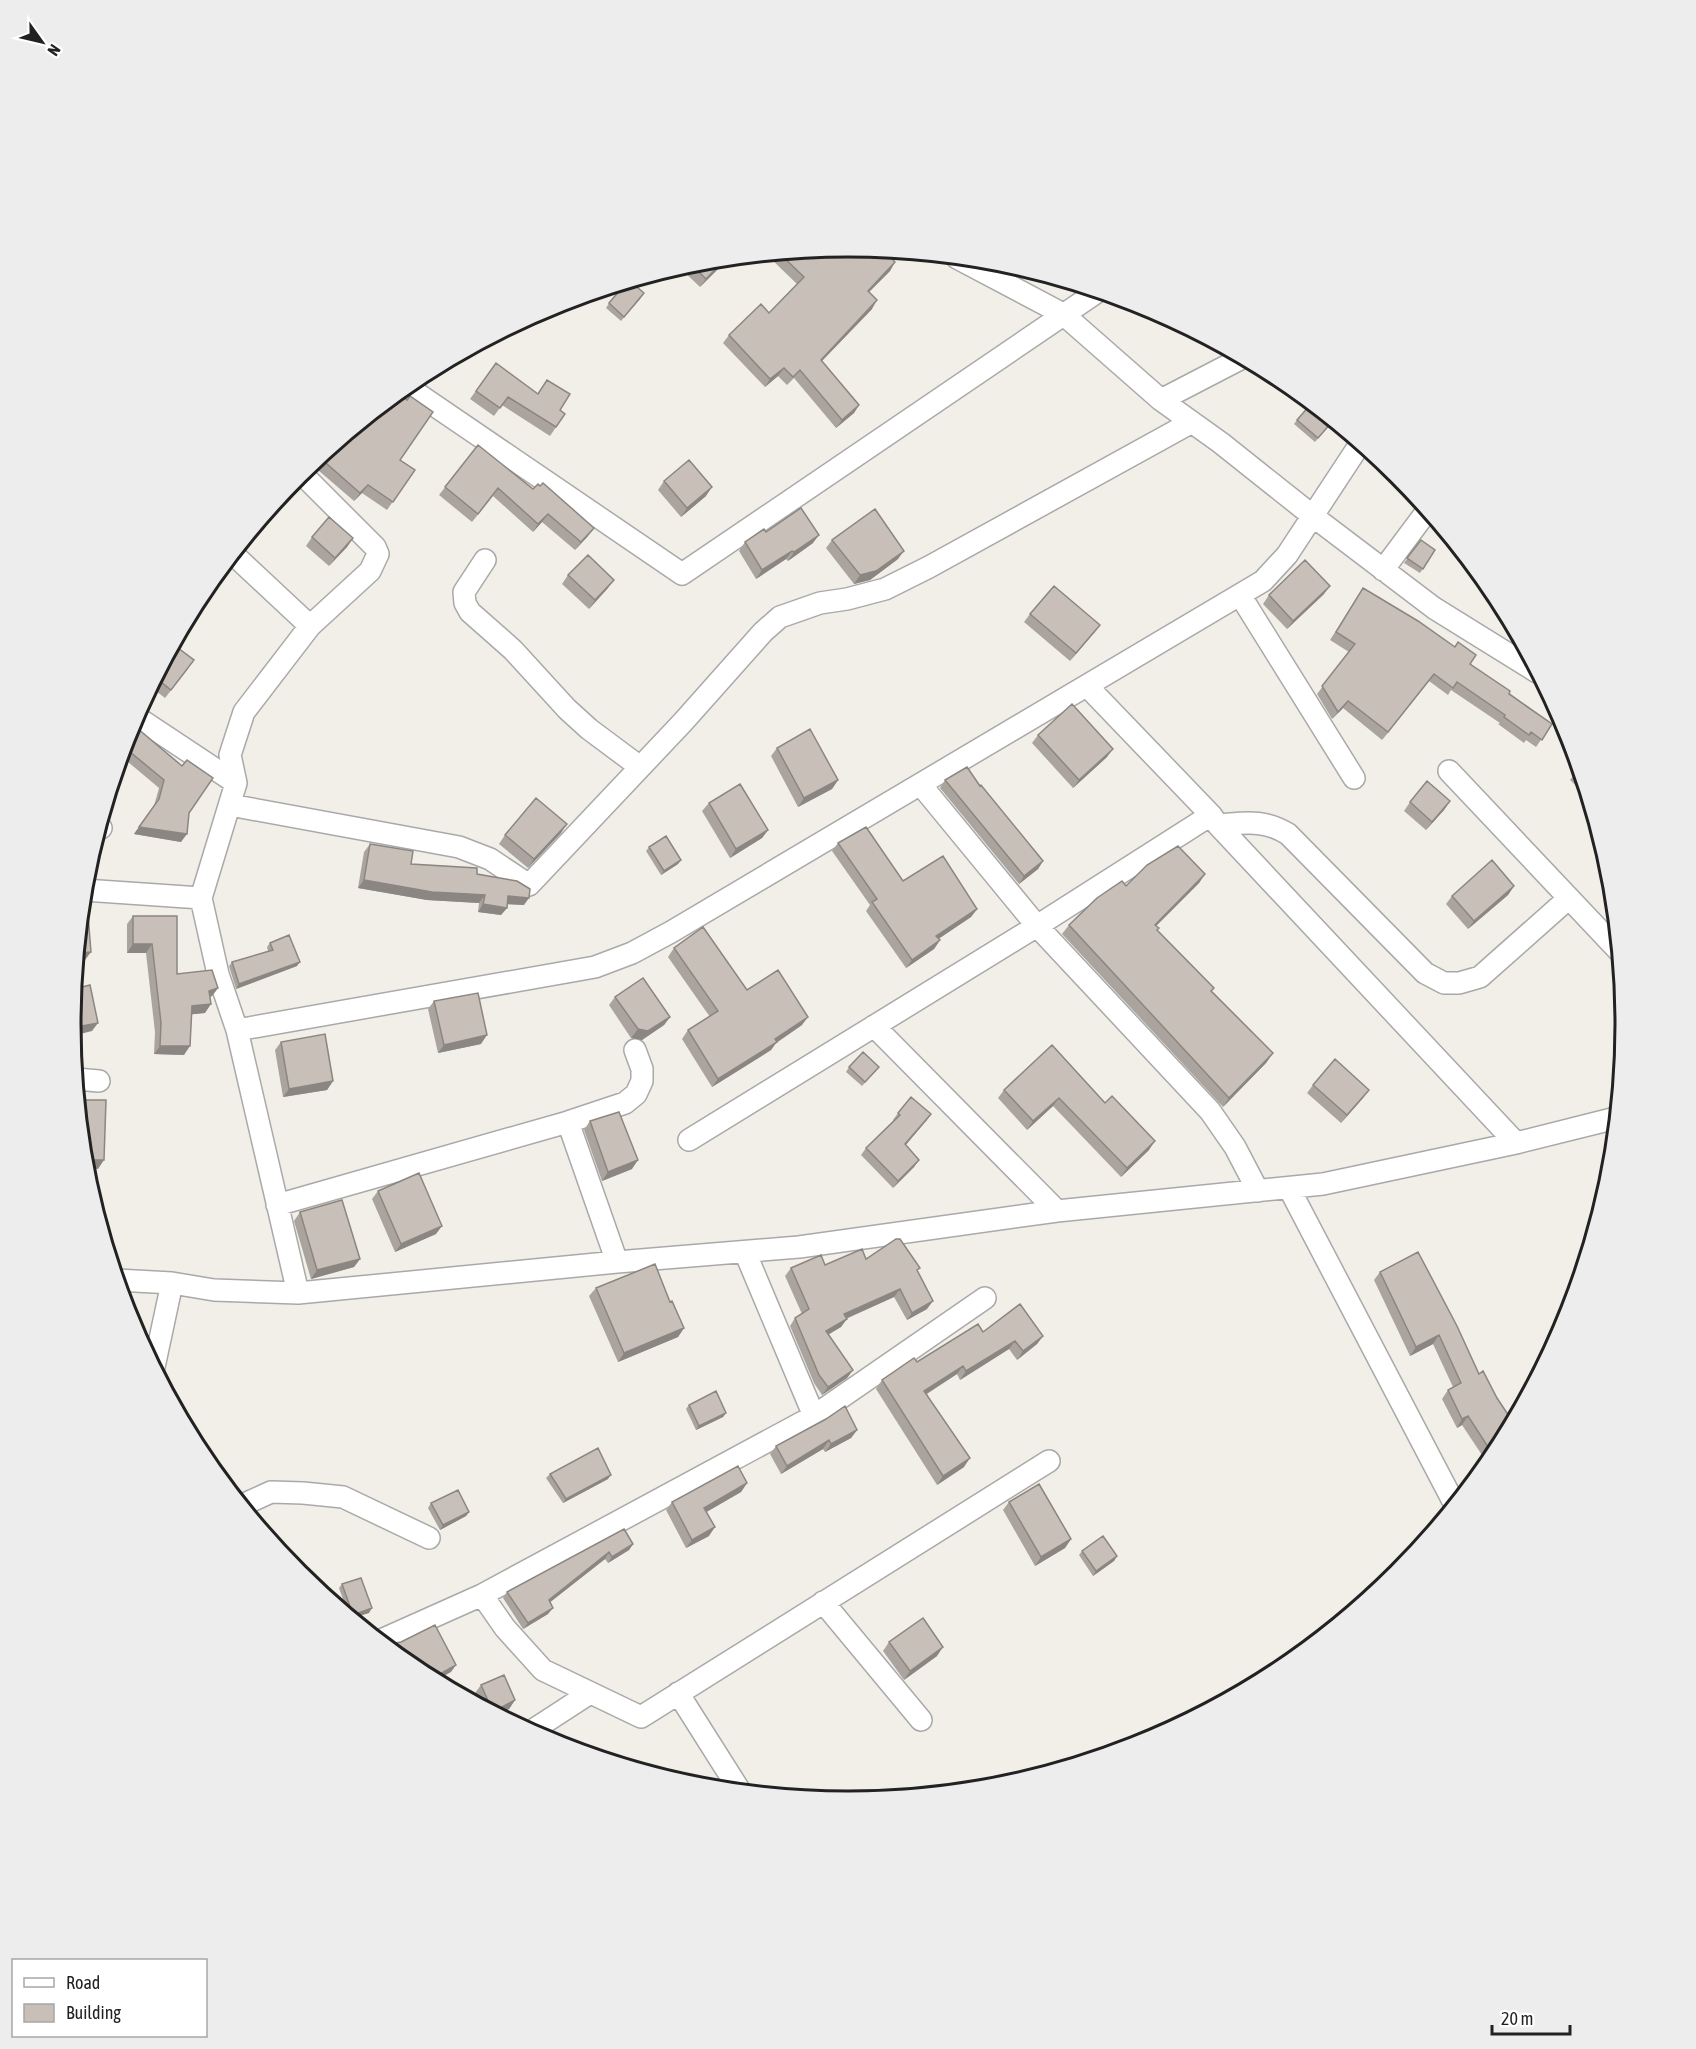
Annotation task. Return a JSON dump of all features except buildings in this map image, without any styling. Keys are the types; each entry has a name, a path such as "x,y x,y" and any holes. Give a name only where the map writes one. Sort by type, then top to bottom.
{"street":[{"path":"977,269 1063,314 1161,400 1221,443 1383,570 1434,608 1525,664"},
{"path":"415,392 682,574 1090,297"},
{"path":"1161,400 1235,362"},
{"path":"230,805 459,847 490,859 529,885 683,722 763,632 780,617 820,603 885,589 1192,422"},
{"path":"237,1030 596,967 632,953 921,785 1263,581 1287,555 1356,450"},
{"path":"298,1293 237,1030 218,974 201,898 236,783 230,754 244,712 310,626 370,571 378,554 375,547 308,480"},
{"path":"1383,570 1423,517"},
{"path":"238,559 310,626"},
{"path":"485,560 464,592 465,603 470,612 513,650 567,709 589,729 640,767"},
{"path":"1240,595 1354,778"},
{"path":"1087,686 1516,1143"},
{"path":"143,722 236,783"},
{"path":"1449,771 1610,941"},
{"path":"921,785 1037,926 1210,1111 1235,1147 1258,1191"},
{"path":"689,1140 1214,820 1260,822 1275,826 1288,834 1425,973 1444,983 1459,982 1480,976 1569,898"},
{"path":"93,891 201,898"},
{"path":"874,1026 1057,1210"},
{"path":"277,1205 568,1122 625,1103 636,1094 642,1081 642,1069 635,1050"},
{"path":"83,1080 99,1081"},
{"path":"125,1280 172,1283 214,1290 298,1293 799,1247 1057,1210 1323,1184 1516,1143 1609,1120"},
{"path":"568,1122 617,1262"},
{"path":"1289,1188 1451,1498"},
{"path":"744,1252 814,1416"},
{"path":"156,1356 172,1283"},
{"path":"387,1637 482,1595 814,1416 985,1298"},
{"path":"482,1595 506,1628 543,1670 641,1717 1049,1461"},
{"path":"249,1504 272,1492 303,1492 343,1497 429,1539"},
{"path":"823,1602 921,1720"},
{"path":"539,1726 590,1693"},
{"path":"678,1693 735,1783"}]}
